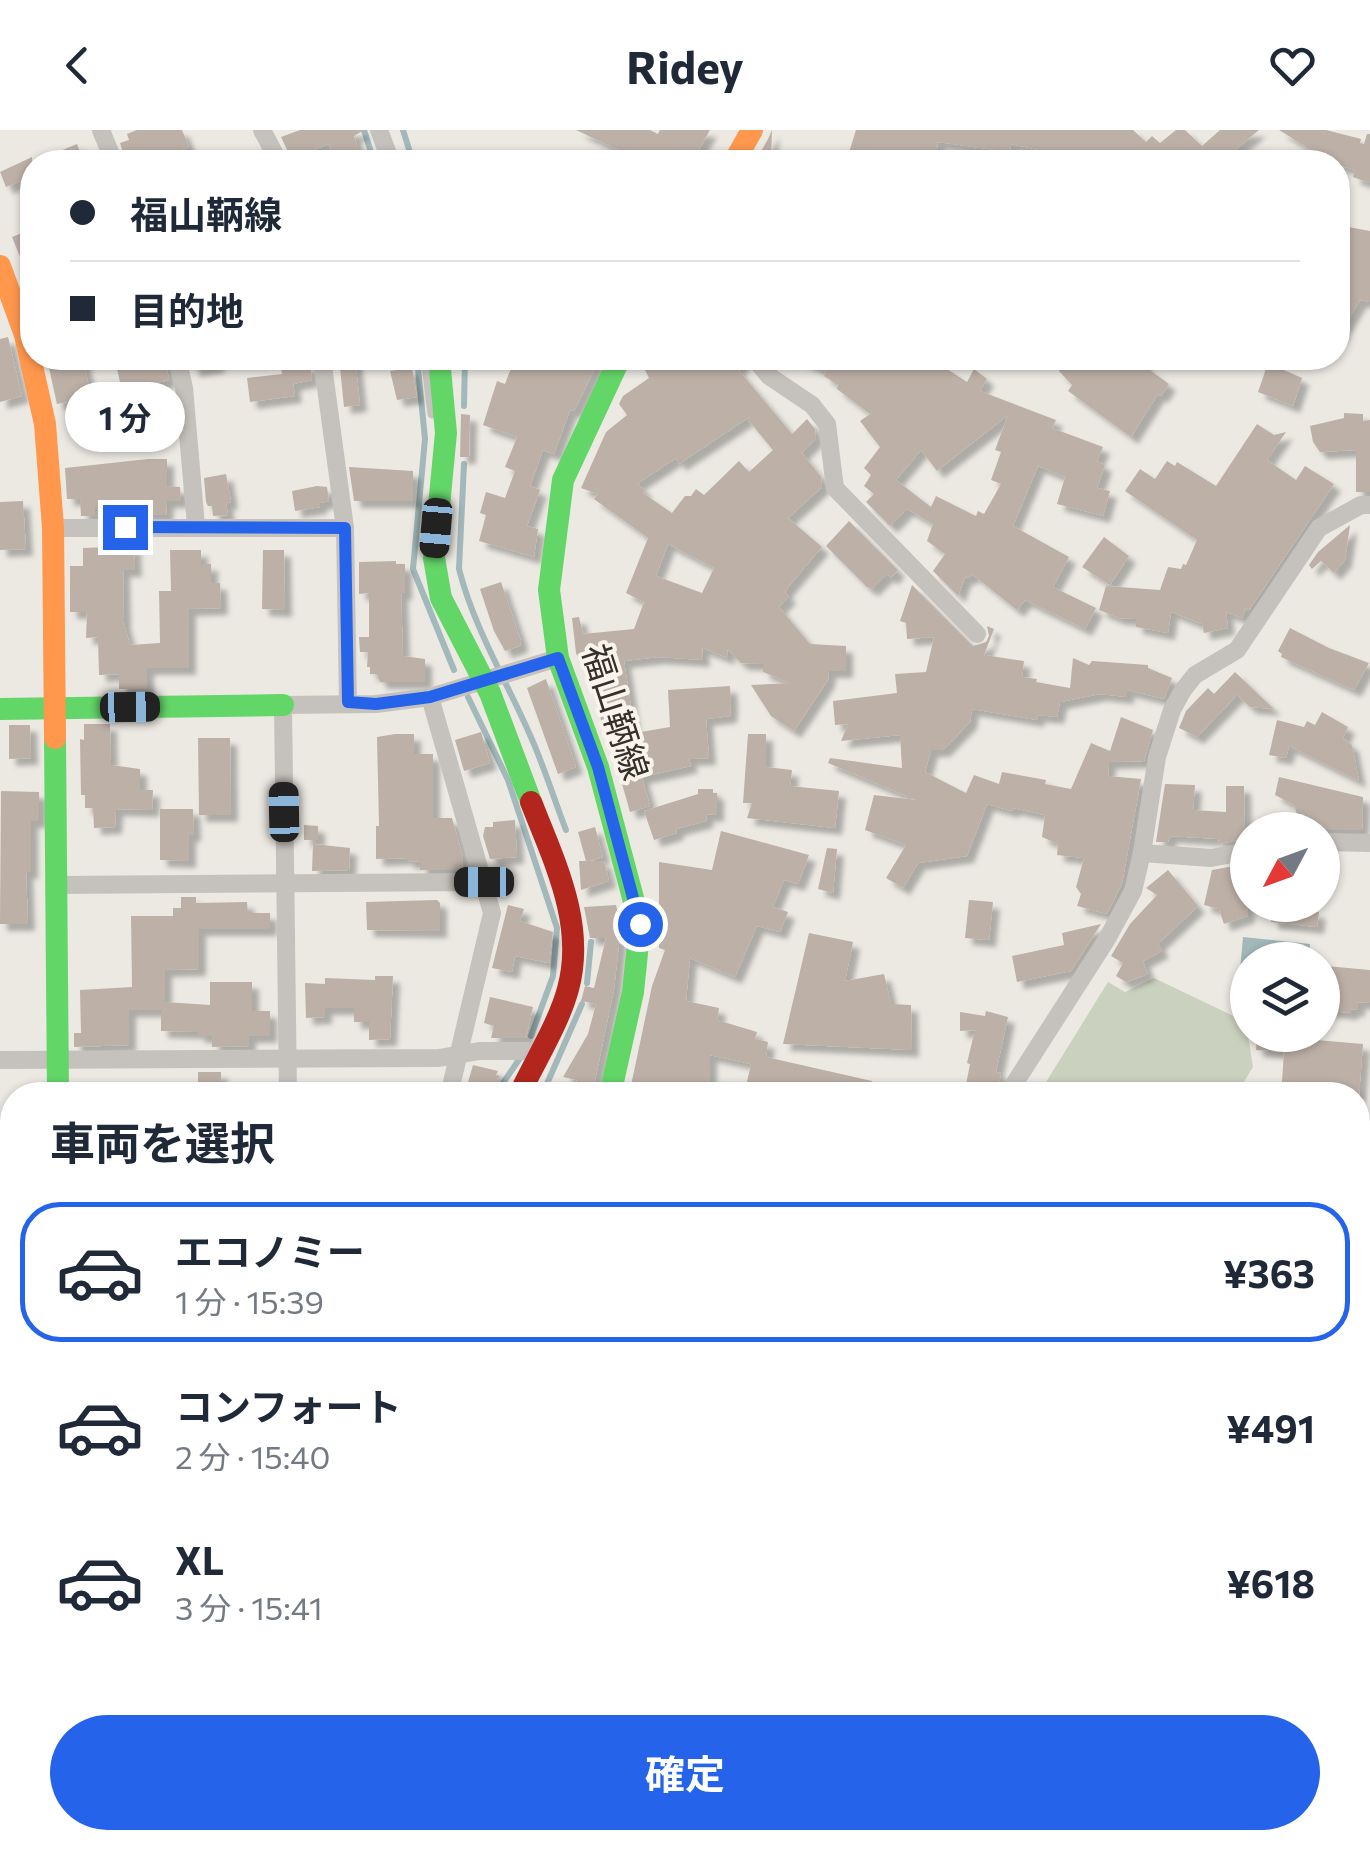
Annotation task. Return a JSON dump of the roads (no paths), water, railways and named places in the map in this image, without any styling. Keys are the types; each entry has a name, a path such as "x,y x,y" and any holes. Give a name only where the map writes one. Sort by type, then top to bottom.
{"street":[{"path":"2,279 20,323"},
{"path":"33,370 45,424 53,528 58,1082"},
{"path":"180,370 196,526"},
{"path":"324,370 345,528 348,702"},
{"path":"440,370 446,433 434,558 442,598 471,661 496,677 564,888 575,944 568,991 525,1082"},
{"name":"福山鞆線","path":"613,1082 633,992 640,924 598,767 558,658 549,590 564,480 614,370"},
{"path":"764,370 812,405 827,424 835,488 976,634"},
{"path":"1015,1082 1133,892 1157,758 1172,710 1183,690 1195,675 1237,650 1320,528 1370,505"},
{"path":"53,528 345,528"},
{"path":"0,709 376,704 430,697 558,658"},
{"path":"430,697 492,913 452,1082"},
{"path":"283,705 288,1082"},
{"path":"1340,843 1370,844"},
{"path":"1142,853 1212,858 1230,854"},
{"path":"56,885 484,882"},
{"path":"0,1060 438,1058 479,1051 528,1052"}],"lane":[{"path":"427,370 435,437 444,448"},
{"path":"520,1082 528,1052 560,986 570,977"}],"waterway":[{"path":"364,130 370,150"},
{"path":"403,130 409,150"},
{"path":"418,370 425,439 413,569 454,670"},
{"path":"464,406 465,370"},
{"path":"464,464 459,569 473,612 535,747 566,830"},
{"path":"468,697 508,780 557,928 553,976 531,1036"},
{"path":"587,983 591,942"},
{"path":"548,1082 582,1004"},
{"path":"504,1082 520,1058"}]}
